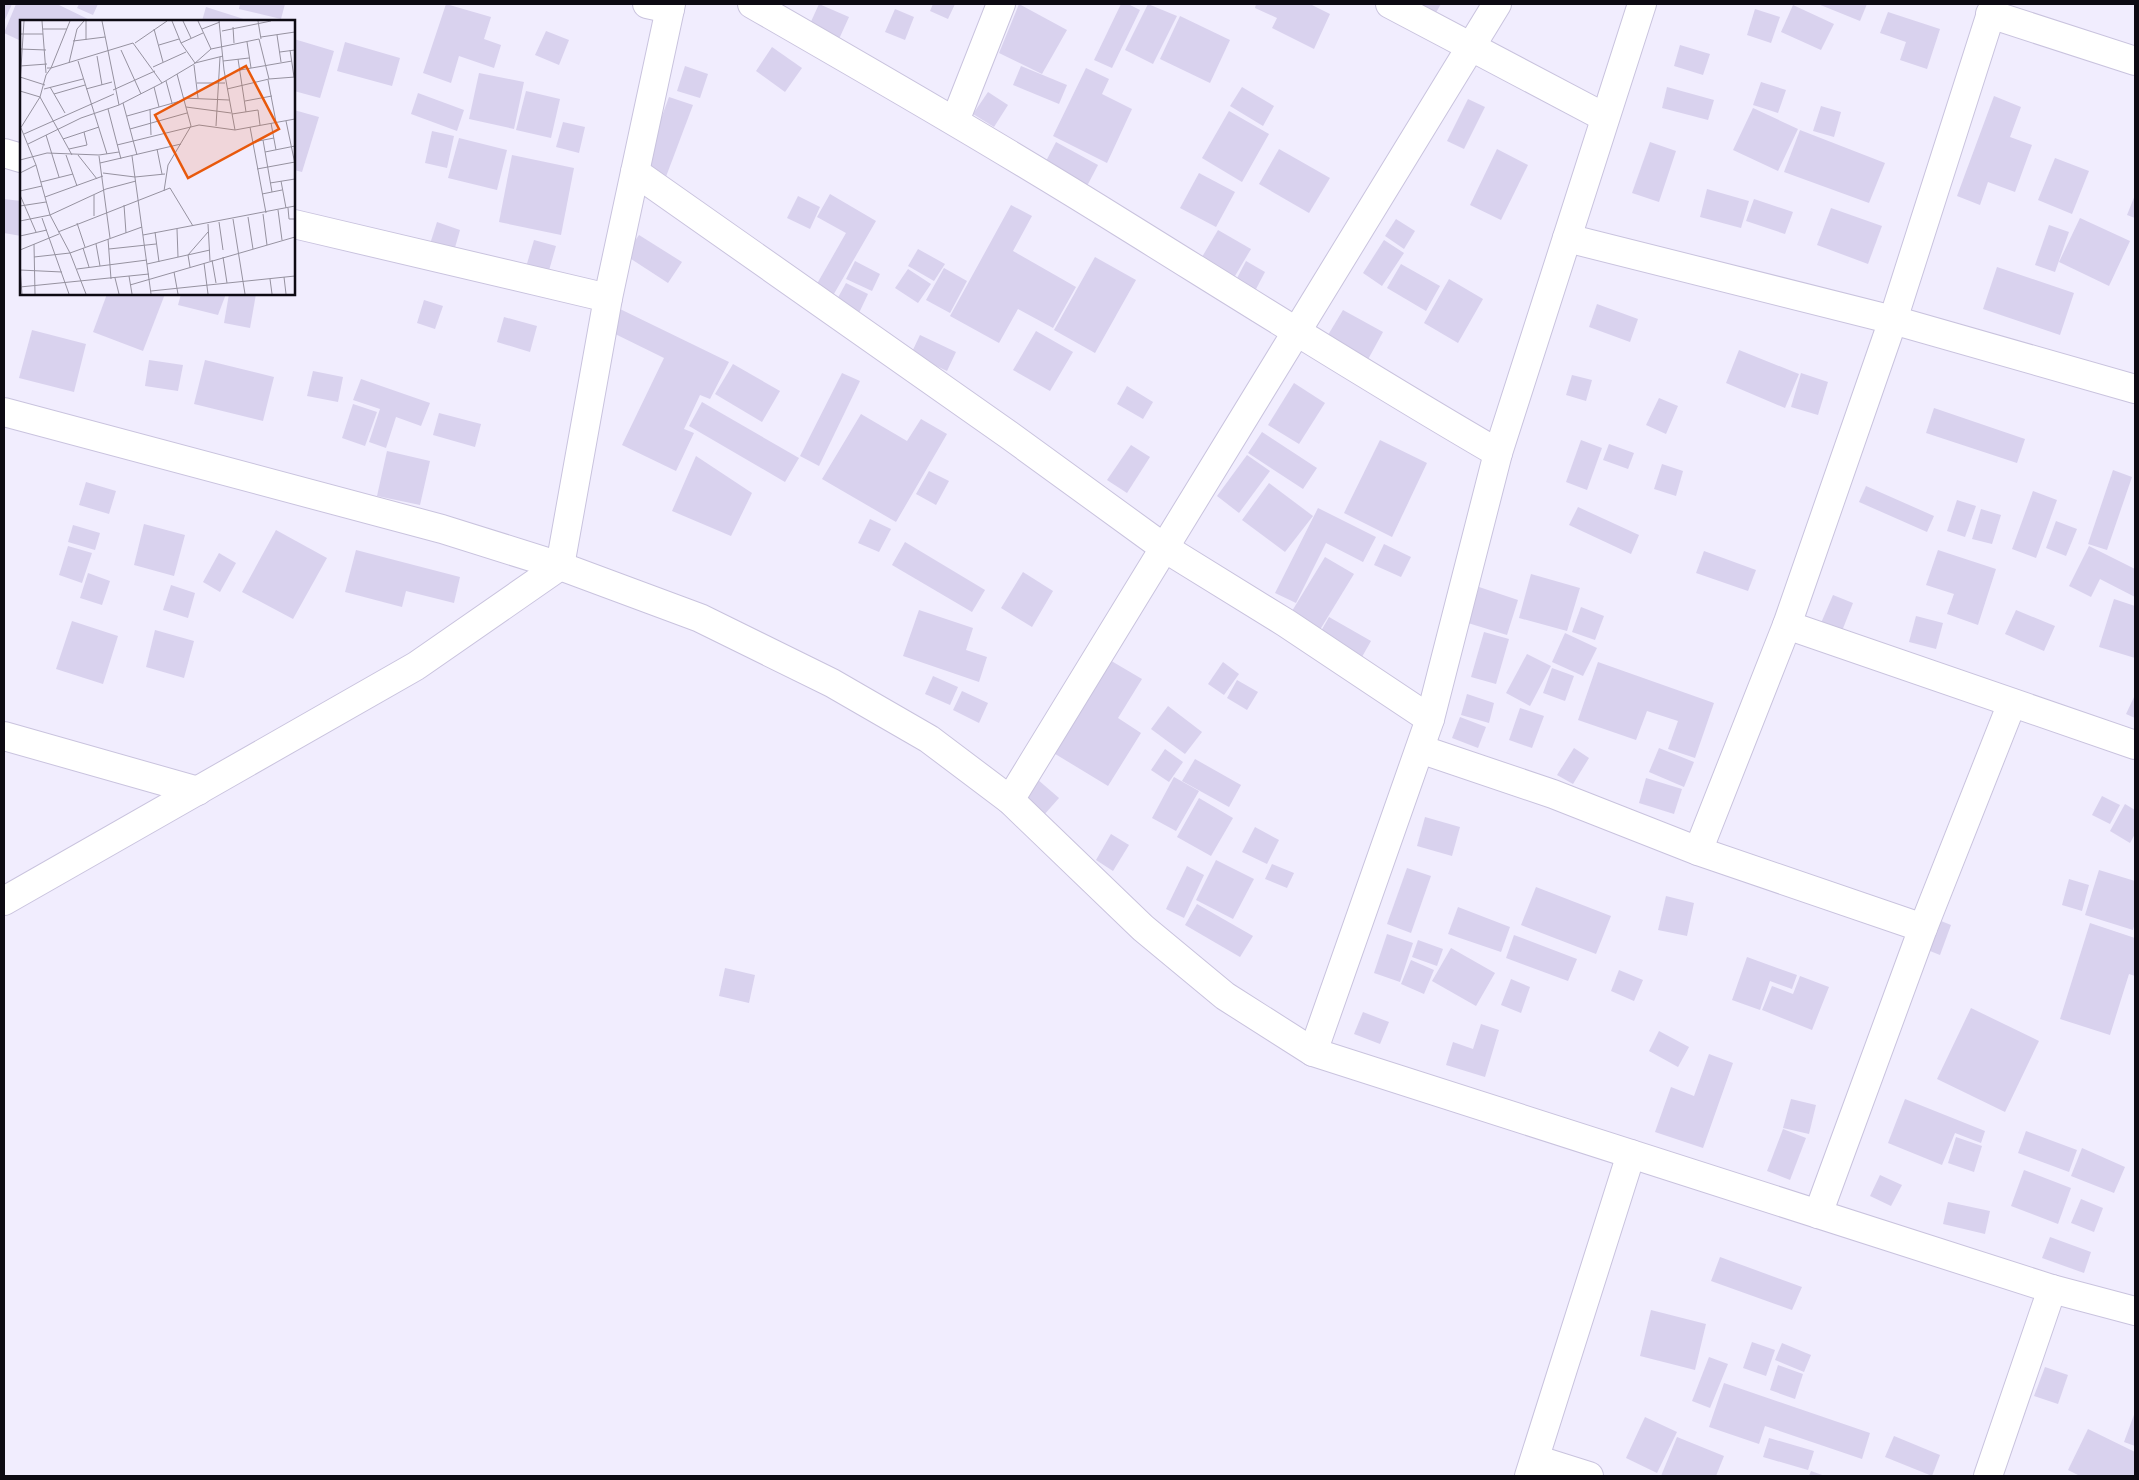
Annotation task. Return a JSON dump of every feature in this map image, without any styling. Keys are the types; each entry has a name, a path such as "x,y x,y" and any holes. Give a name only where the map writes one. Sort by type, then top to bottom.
{"street":[{"path":"752,4 956,121 1296,333 1498,453"},
{"path":"956,121 1001,4"},
{"path":"1390,4 1604,117"},
{"path":"1010,800 1162,548 1497,4"},
{"path":"1314,1052 1430,720 1498,453 1604,117 1642,4"},
{"path":"4,901 416,666 560,566 608,298 634,172 662,5"},
{"path":"1698,851 1787,625 1893,320 1992,9 2135,61"},
{"path":"4,153 20,158"},
{"path":"634,172 993,423 1162,548 1286,623 1430,720"},
{"path":"295,224 608,298"},
{"path":"1567,238 1893,320 2135,389"},
{"path":"4,412 442,529 560,566 700,618 832,684 929,739 1010,800 1143,928 1225,996 1314,1052 2052,1289 2135,1311"},
{"path":"1787,625 2135,745"},
{"path":"1818,1214 1923,928 2012,703"},
{"path":"4,736 198,791"},
{"path":"1420,748 1553,794 1698,851 1923,928"},
{"path":"1589,1476 1532,1468 1631,1154"},
{"path":"1988,1476 2052,1289"}],"building":[{"path":"4,4 12,4 4,22"},
{"path":"16,4 57,4 90,20 20,20 20,41 4,33"},
{"path":"79,4 98,4 93,15 77,8"},
{"path":"240,4 285,4 281,19 239,9"},
{"path":"446,4 491,17 484,39 501,45 494,68 459,56 451,83 423,73"},
{"path":"819,4 849,17 839,39 809,26"},
{"path":"933,4 955,4 948,19 930,11"},
{"path":"1019,4 1067,30 1042,74 999,53"},
{"path":"1121,4 1128,4 1140,10 1112,68 1094,60"},
{"path":"1148,4 1177,16 1153,64 1125,50"},
{"path":"1256,4 1310,4 1330,14 1314,49 1272,28 1277,18 1255,8"},
{"path":"1413,4 1441,4 1434,16"},
{"path":"1818,4 1867,4 1860,21"},
{"path":"1793,5 1834,24 1821,50 1781,32"},
{"path":"206,7 247,20 202,20"},
{"path":"895,9 914,17 905,40 885,32"},
{"path":"1755,9 1780,17 1771,43 1747,35"},
{"path":"1888,12 1940,29 1927,69 1900,60 1906,42 1880,33"},
{"path":"1180,16 1230,40 1210,83 1160,59"},
{"path":"546,31 569,40 559,65 535,55"},
{"path":"295,39 334,51 320,98 295,91"},
{"path":"345,42 400,58 392,86 337,71"},
{"path":"1680,45 1710,54 1703,75 1674,66"},
{"path":"772,47 802,68 785,92 756,71"},
{"path":"685,66 708,74 700,98 677,91"},
{"path":"1021,66 1067,85 1059,104 1013,85"},
{"path":"1086,68 1109,79 1102,94 1132,109 1107,163 1053,136"},
{"path":"479,73 524,82 514,129 469,119"},
{"path":"1761,82 1786,90 1778,113 1753,105"},
{"path":"1242,87 1274,106 1263,126 1230,106"},
{"path":"1667,87 1714,100 1708,120 1662,108"},
{"path":"526,91 560,99 551,138 516,130"},
{"path":"988,92 1008,105 994,127 973,114"},
{"path":"418,93 464,110 457,131 411,114"},
{"path":"1994,96 2021,107 2010,137 2032,145 2015,192 1988,182 1980,205 1957,196"},
{"path":"669,97 693,105 664,182 641,173"},
{"path":"1468,99 1485,107 1464,149 1447,141"},
{"path":"1821,106 1841,112 1834,137 1813,131"},
{"path":"1753,108 1798,129 1778,171 1733,150"},
{"path":"295,110 319,117 302,172 295,170"},
{"path":"1229,111 1269,134 1242,182 1202,158"},
{"path":"563,122 585,127 579,153 556,147"},
{"path":"1800,130 1885,163 1869,203 1784,172"},
{"path":"432,131 454,136 447,168 425,163"},
{"path":"459,138 507,150 497,190 448,178"},
{"path":"1056,142 1098,165 1087,186 1045,163"},
{"path":"1650,142 1676,151 1659,202 1632,193"},
{"path":"1279,149 1330,178 1309,213 1259,184"},
{"path":"1497,149 1528,165 1501,220 1470,205"},
{"path":"512,155 574,168 561,235 499,222"},
{"path":"2055,158 2089,171 2072,214 2038,200"},
{"path":"1199,173 1235,192 1216,227 1180,208"},
{"path":"1707,189 1749,201 1741,228 1700,217"},
{"path":"830,194 876,221 831,299 814,289 846,233 817,217"},
{"path":"2135,195 2135,218 2127,215"},
{"path":"798,196 820,207 810,229 787,218"},
{"path":"4,199 20,201 20,236 4,233"},
{"path":"1754,199 1793,212 1785,234 1746,221"},
{"path":"1011,205 1032,216 1013,251 1076,287 1053,328 1018,309 999,343 950,316"},
{"path":"1831,208 1882,226 1868,264 1817,245"},
{"path":"2080,218 2130,241 2109,286 2059,262"},
{"path":"1396,219 1415,231 1404,249 1385,236"},
{"path":"437,222 460,230 454,251 430,244"},
{"path":"2049,225 2069,232 2055,272 2035,265"},
{"path":"1218,230 1251,249 1232,281 1199,262"},
{"path":"639,235 682,262 668,283 625,255"},
{"path":"534,240 556,246 548,274 526,267"},
{"path":"1384,240 1404,253 1382,286 1363,273"},
{"path":"918,249 945,264 934,281 908,266"},
{"path":"1095,257 1136,280 1095,353 1054,330"},
{"path":"855,261 880,274 872,291 846,279"},
{"path":"1246,261 1265,272 1255,291 1236,280"},
{"path":"1401,264 1440,286 1426,311 1387,288"},
{"path":"1997,267 2074,293 2060,335 1983,309"},
{"path":"944,268 967,281 950,313 926,300"},
{"path":"908,269 931,284 918,303 895,288"},
{"path":"1449,279 1483,299 1458,343 1424,323"},
{"path":"846,283 868,294 858,315 835,303"},
{"path":"107,295 165,295 143,351 93,332"},
{"path":"181,295 226,295 218,315 178,305"},
{"path":"229,295 256,295 250,328 224,323"},
{"path":"424,300 443,306 435,329 417,323"},
{"path":"1597,304 1638,319 1630,342 1589,327"},
{"path":"620,309 729,362 710,399 700,395 684,429 694,433 676,471 622,445 664,358 609,331"},
{"path":"1343,310 1383,332 1366,363 1325,340"},
{"path":"504,317 537,326 530,352 497,342"},
{"path":"32,330 86,344 74,392 19,378"},
{"path":"1036,331 1073,352 1050,391 1013,370"},
{"path":"920,335 956,352 947,371 911,354"},
{"path":"1739,350 1799,374 1785,408 1726,383"},
{"path":"149,360 183,365 178,391 145,386"},
{"path":"205,360 274,377 263,421 194,404"},
{"path":"733,364 780,391 762,422 715,394"},
{"path":"313,371 343,377 338,402 307,396"},
{"path":"842,373 860,381 819,466 800,456"},
{"path":"1801,373 1828,382 1818,415 1791,407"},
{"path":"1572,375 1592,380 1586,401 1566,395"},
{"path":"361,379 430,403 421,426 396,417 386,448 369,442 380,409 353,400"},
{"path":"1294,383 1325,403 1299,444 1268,425"},
{"path":"1127,386 1153,402 1143,419 1117,404"},
{"path":"1659,398 1678,406 1666,434 1646,425"},
{"path":"702,402 799,458 785,482 689,426"},
{"path":"353,404 377,412 365,446 342,438"},
{"path":"1934,408 2025,439 2017,463 1926,433"},
{"path":"439,413 481,424 475,447 433,435"},
{"path":"861,414 907,441 921,419 947,434 896,522 822,479"},
{"path":"1262,432 1317,468 1303,489 1248,453"},
{"path":"1380,440 1427,463 1392,537 1344,513"},
{"path":"1581,440 1602,448 1587,490 1566,482"},
{"path":"1609,444 1634,453 1628,469 1603,460"},
{"path":"1131,445 1150,457 1127,493 1107,480"},
{"path":"387,451 430,461 420,505 377,496"},
{"path":"1247,455 1270,471 1239,513 1217,496"},
{"path":"696,456 752,493 731,536 672,511"},
{"path":"1662,464 1683,471 1676,496 1654,489"},
{"path":"2113,470 2132,477 2107,550 2088,544"},
{"path":"929,471 949,481 936,505 916,494"},
{"path":"86,482 116,491 109,514 79,505"},
{"path":"1269,483 1313,516 1285,552 1242,520"},
{"path":"1866,486 1934,516 1927,532 1859,502"},
{"path":"2033,491 2057,500 2036,558 2012,549"},
{"path":"1957,500 1976,506 1965,537 1947,531"},
{"path":"1578,507 1639,535 1631,554 1569,525"},
{"path":"1318,508 1376,537 1363,562 1326,543 1296,603 1275,593"},
{"path":"1981,509 2001,515 1992,544 1972,539"},
{"path":"870,519 891,529 879,552 858,543"},
{"path":"2056,521 2077,529 2066,556 2046,548"},
{"path":"144,524 185,535 174,576 134,565"},
{"path":"73,525 100,533 95,550 68,542"},
{"path":"276,530 327,558 293,619 242,592"},
{"path":"905,542 985,590 972,612 892,565"},
{"path":"1384,544 1411,557 1401,577 1374,565"},
{"path":"68,546 92,553 82,583 59,575"},
{"path":"2089,546 2135,569 2135,597 2100,579 2091,597 2069,586"},
{"path":"356,550 460,577 454,603 406,591 402,607 345,592"},
{"path":"1938,550 1996,569 1978,625 1947,614 1954,594 1926,585"},
{"path":"1704,551 1756,570 1748,591 1696,573"},
{"path":"219,553 236,563 220,592 203,582"},
{"path":"1325,557 1354,574 1307,651 1278,634"},
{"path":"1023,572 1053,591 1032,627 1001,608"},
{"path":"88,573 110,581 102,605 80,598"},
{"path":"1531,574 1580,588 1567,631 1519,618"},
{"path":"171,585 195,593 188,618 163,610"},
{"path":"1479,587 1518,600 1507,635 1468,623"},
{"path":"1833,595 1853,603 1842,631 1821,623"},
{"path":"2114,599 2135,606 2135,658 2099,647"},
{"path":"1581,607 1604,616 1595,640 1572,632"},
{"path":"919,610 973,628 966,650 987,657 979,682 903,656"},
{"path":"2016,610 2055,626 2044,651 2005,634"},
{"path":"1916,616 1943,623 1936,649 1909,642"},
{"path":"1329,617 1371,641 1350,678 1308,654"},
{"path":"72,621 118,636 103,684 56,669"},
{"path":"155,630 194,641 184,678 146,667"},
{"path":"1484,632 1509,639 1496,684 1471,677"},
{"path":"1565,633 1597,648 1583,676 1552,662"},
{"path":"1527,654 1551,666 1530,706 1506,693"},
{"path":"1108,659 1142,679 1118,718 1141,733 1108,786 1052,752"},
{"path":"1223,662 1239,674 1224,695 1208,684"},
{"path":"1598,662 1714,703 1695,758 1668,749 1678,721 1647,711 1636,740 1578,720"},
{"path":"1552,668 1574,676 1565,701 1543,693"},
{"path":"933,676 958,687 950,705 925,694"},
{"path":"1237,680 1258,692 1247,710 1227,698"},
{"path":"962,691 988,703 979,723 953,710"},
{"path":"1467,694 1494,703 1489,723 1461,715"},
{"path":"2135,695 2135,718 2126,714"},
{"path":"1168,706 1202,732 1185,754 1151,729"},
{"path":"1520,708 1544,716 1532,748 1509,740"},
{"path":"1460,717 1486,727 1478,748 1452,738"},
{"path":"1574,748 1589,758 1573,784 1557,775"},
{"path":"1659,748 1694,762 1684,787 1649,772"},
{"path":"1165,749 1183,762 1169,782 1151,770"},
{"path":"1195,759 1241,785 1229,807 1182,781"},
{"path":"1174,777 1199,791 1176,831 1152,818"},
{"path":"1646,778 1682,789 1674,814 1639,803"},
{"path":"1037,779 1059,798 1043,816 1021,797"},
{"path":"2102,796 2120,805 2110,824 2092,815"},
{"path":"1199,798 1233,818 1211,856 1177,837"},
{"path":"2125,804 2135,810 2135,834 2130,843 2110,831"},
{"path":"1425,817 1460,827 1452,856 1417,846"},
{"path":"1255,827 1279,840 1267,864 1242,852"},
{"path":"1111,834 1129,845 1113,871 1096,860"},
{"path":"1216,860 1254,879 1233,919 1196,900"},
{"path":"1272,864 1294,873 1287,888 1265,879"},
{"path":"1187,866 1204,875 1184,918 1166,909"},
{"path":"1407,868 1431,876 1411,933 1387,924"},
{"path":"2099,870 2135,881 2135,923 2133,930 2085,915"},
{"path":"2069,879 2089,885 2082,911 2062,905"},
{"path":"1536,887 1611,916 1596,954 1521,925"},
{"path":"1666,896 1694,903 1687,936 1658,930"},
{"path":"1197,904 1253,936 1240,957 1185,925"},
{"path":"1458,907 1510,927 1501,952 1448,934"},
{"path":"1936,919 1951,925 1940,955 1925,949"},
{"path":"2090,923 2135,938 2135,976 2129,974 2110,1035 2060,1019"},
{"path":"1387,934 1413,943 1400,982 1374,973"},
{"path":"1514,935 1577,959 1568,981 1506,958"},
{"path":"1418,940 1443,949 1437,966 1412,957"},
{"path":"1451,948 1495,973 1476,1006 1432,981"},
{"path":"1747,957 1797,975 1792,989 1770,981 1760,1010 1732,1000"},
{"path":"1411,960 1434,970 1424,994 1401,984"},
{"path":"725,968 755,975 749,1003 719,996"},
{"path":"1619,970 1643,980 1634,1001 1611,991"},
{"path":"1800,976 1829,987 1812,1030 1762,1010 1772,986 1793,994"},
{"path":"1511,979 1530,987 1521,1013 1501,1005"},
{"path":"1971,1008 2039,1041 2005,1112 1937,1079"},
{"path":"1363,1012 1389,1022 1380,1044 1354,1034"},
{"path":"1481,1024 1499,1030 1485,1077 1446,1065 1453,1042 1473,1049"},
{"path":"1659,1031 1689,1047 1678,1067 1649,1051"},
{"path":"1709,1054 1733,1063 1703,1148 1655,1132 1671,1087 1694,1096"},
{"path":"1791,1099 1816,1105 1809,1134 1783,1128"},
{"path":"1905,1099 1985,1131 1981,1143 1955,1133 1942,1165 1888,1143"},
{"path":"1783,1129 1806,1138 1790,1180 1767,1171"},
{"path":"2026,1131 2077,1150 2069,1172 2018,1153"},
{"path":"1956,1137 1982,1146 1974,1172 1948,1163"},
{"path":"2082,1148 2125,1167 2114,1193 2071,1176"},
{"path":"2024,1170 2071,1188 2058,1224 2011,1206"},
{"path":"1880,1175 1902,1185 1891,1206 1870,1196"},
{"path":"2081,1199 2103,1208 2094,1232 2071,1223"},
{"path":"1948,1202 1990,1211 1985,1234 1943,1224"},
{"path":"2050,1237 2091,1252 2084,1273 2042,1258"},
{"path":"1720,1257 1802,1287 1792,1310 1711,1281"},
{"path":"1651,1310 1706,1324 1695,1370 1640,1356"},
{"path":"1752,1342 1775,1350 1766,1376 1743,1368"},
{"path":"1782,1343 1811,1355 1804,1372 1775,1360"},
{"path":"1709,1357 1728,1364 1710,1408 1692,1401"},
{"path":"1778,1365 1803,1374 1795,1399 1770,1390"},
{"path":"2045,1367 2068,1375 2058,1404 2034,1396"},
{"path":"1724,1383 1870,1433 1862,1459 1765,1426 1759,1444 1709,1427"},
{"path":"2135,1412 2135,1446 2124,1442"},
{"path":"1645,1417 1677,1432 1657,1473 1626,1458"},
{"path":"2088,1429 2135,1452 2134,1476 2080,1476 2068,1470"},
{"path":"1894,1436 1940,1455 1932,1476 1885,1457"},
{"path":"1677,1437 1724,1456 1716,1476 1661,1476"},
{"path":"1769,1438 1814,1451 1808,1470 1763,1457"},
{"path":"1811,1471 1825,1476 1809,1476"}]}
